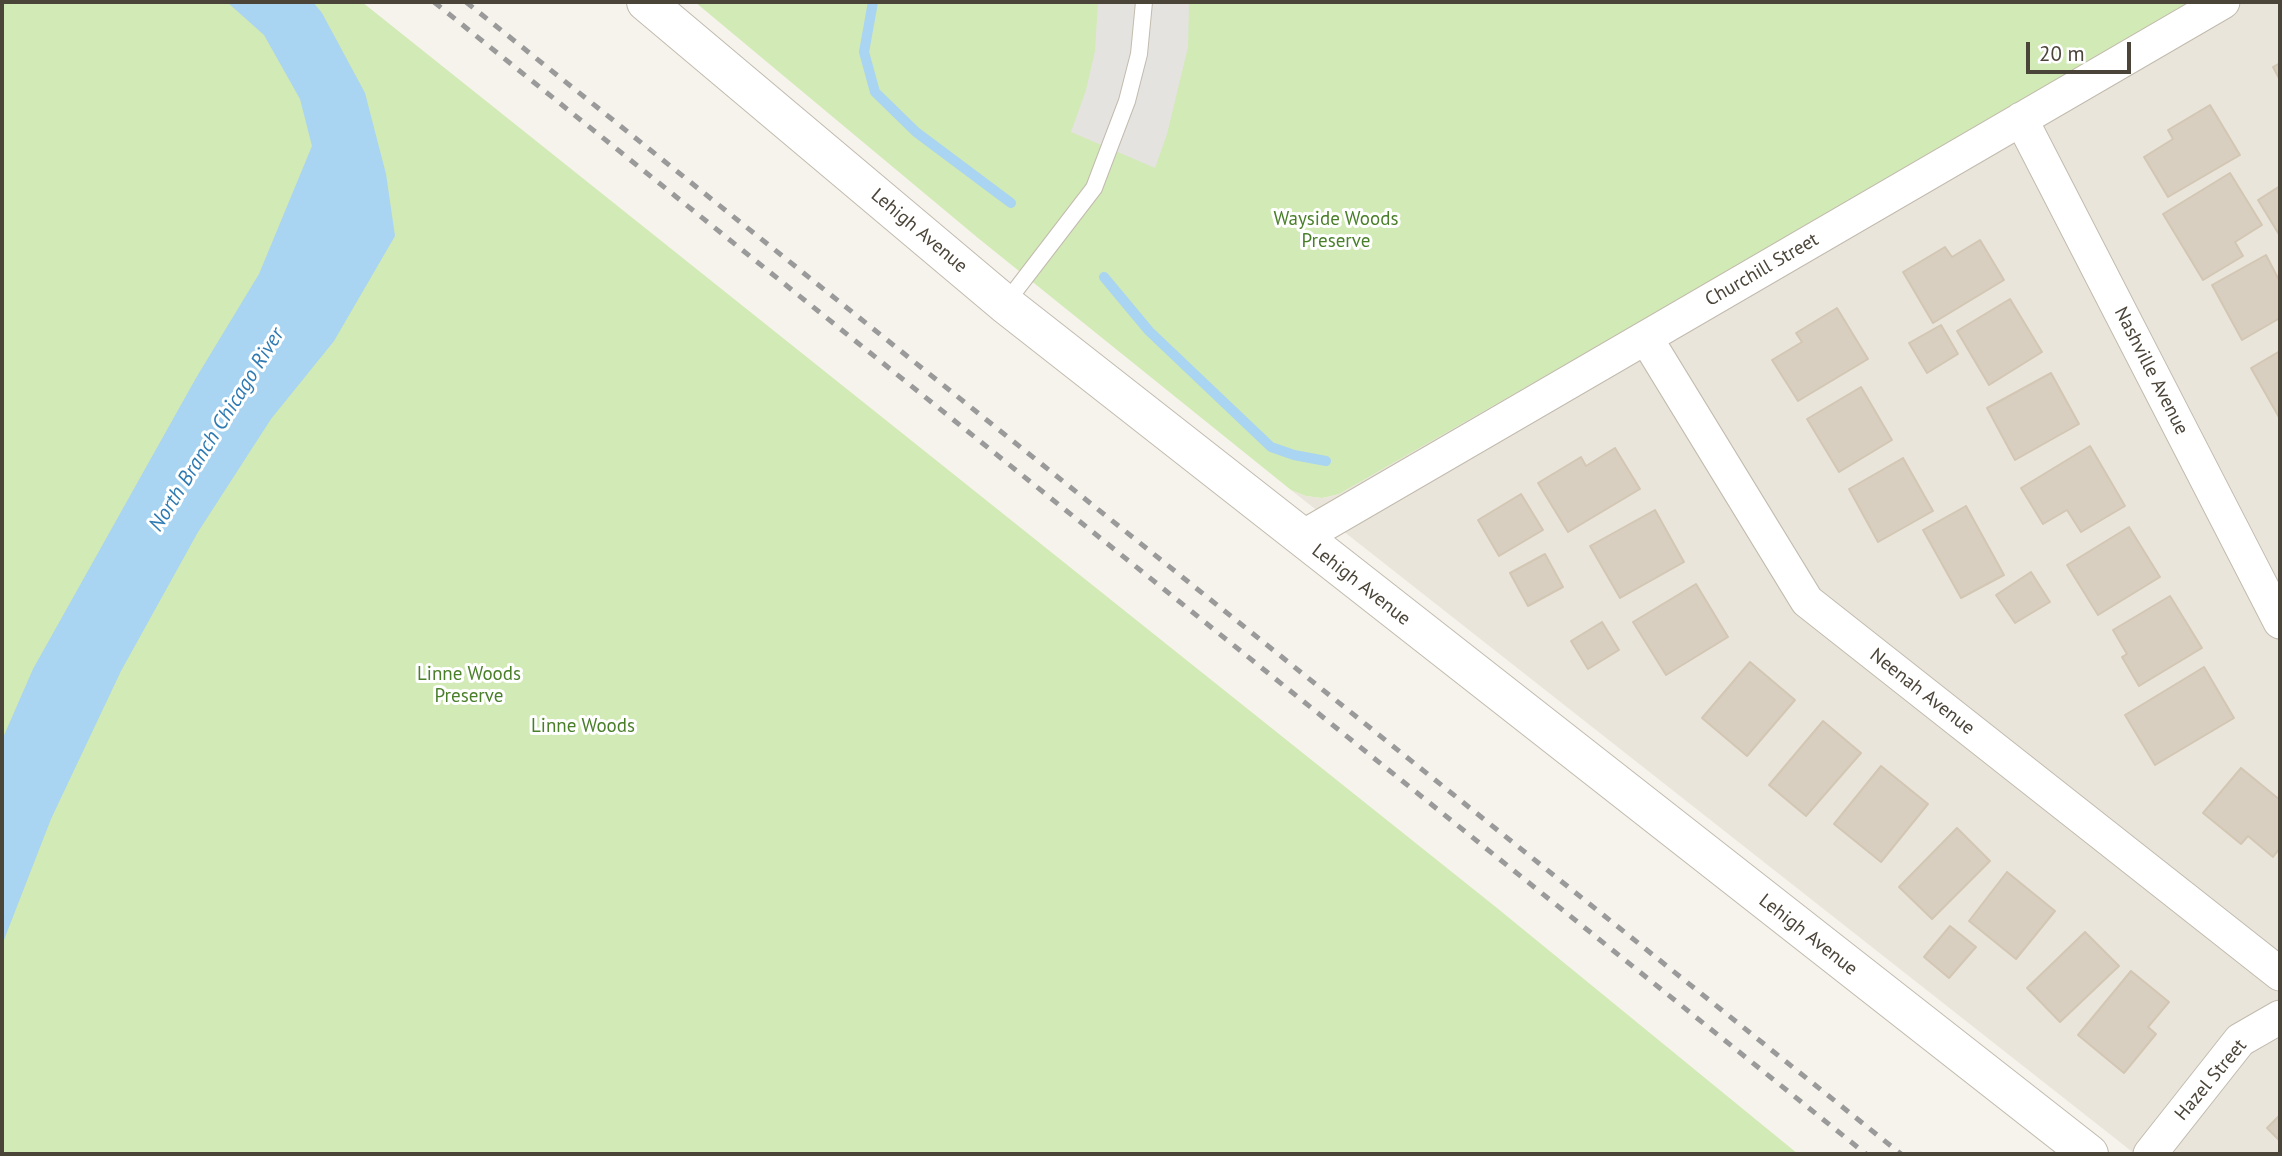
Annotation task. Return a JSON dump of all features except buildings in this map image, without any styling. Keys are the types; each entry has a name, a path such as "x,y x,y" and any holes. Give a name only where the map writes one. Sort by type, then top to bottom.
{"street":[{"name":"Lehigh Avenue","path":"646,2 1005,304 2088,1154"},
{"name":"Churchill Street","path":"1301,538 2223,2"},
{"name":"Nashville Avenue","path":"2021,119 2280,622"},
{"name":"Neenah Avenue","path":"1646,338 1807,601 2280,974"},
{"name":"Hazel Street","path":"2150,1154 2240,1040 2280,1017"}],"lane":[{"path":"1005,304 1094,188 1127,101 1139,54 1144,2"}],"shaded area":[{"path":"1098,2 1189,2 1188,47 1167,134 1155,168 1071,132 1086,90 1095,51"},
{"path":"2199,2 2280,2 2280,1154 2135,1154 1291,490 1322,498 1339,494"}],"green space":[{"name":"Linne Woods","path":"2,2 362,2 1497,908 1798,1154 2,1154"},
{"name":"Wayside Woods Preserve","path":"695,2 2199,2 1339,494 1322,498 1291,490 978,238"}],"water":[{"name":"North Branch Chicago River","path":"227,2 313,2 322,13 365,93 386,174 395,236 334,341 271,419 198,532 121,671 51,819 2,945 2,740 33,669 196,378 259,274 312,146 300,99 264,35"}],"waterway":[{"path":"873,2 864,52 875,92 916,132 1011,203"},
{"path":"1104,277 1149,331 1271,447 1326,461"}],"railway":[{"path":"434,2 1866,1154"},
{"path":"466,2 1901,1154"}],"park label":[{"name":"Linne Woods Preserve","path":"469,686"}]}
